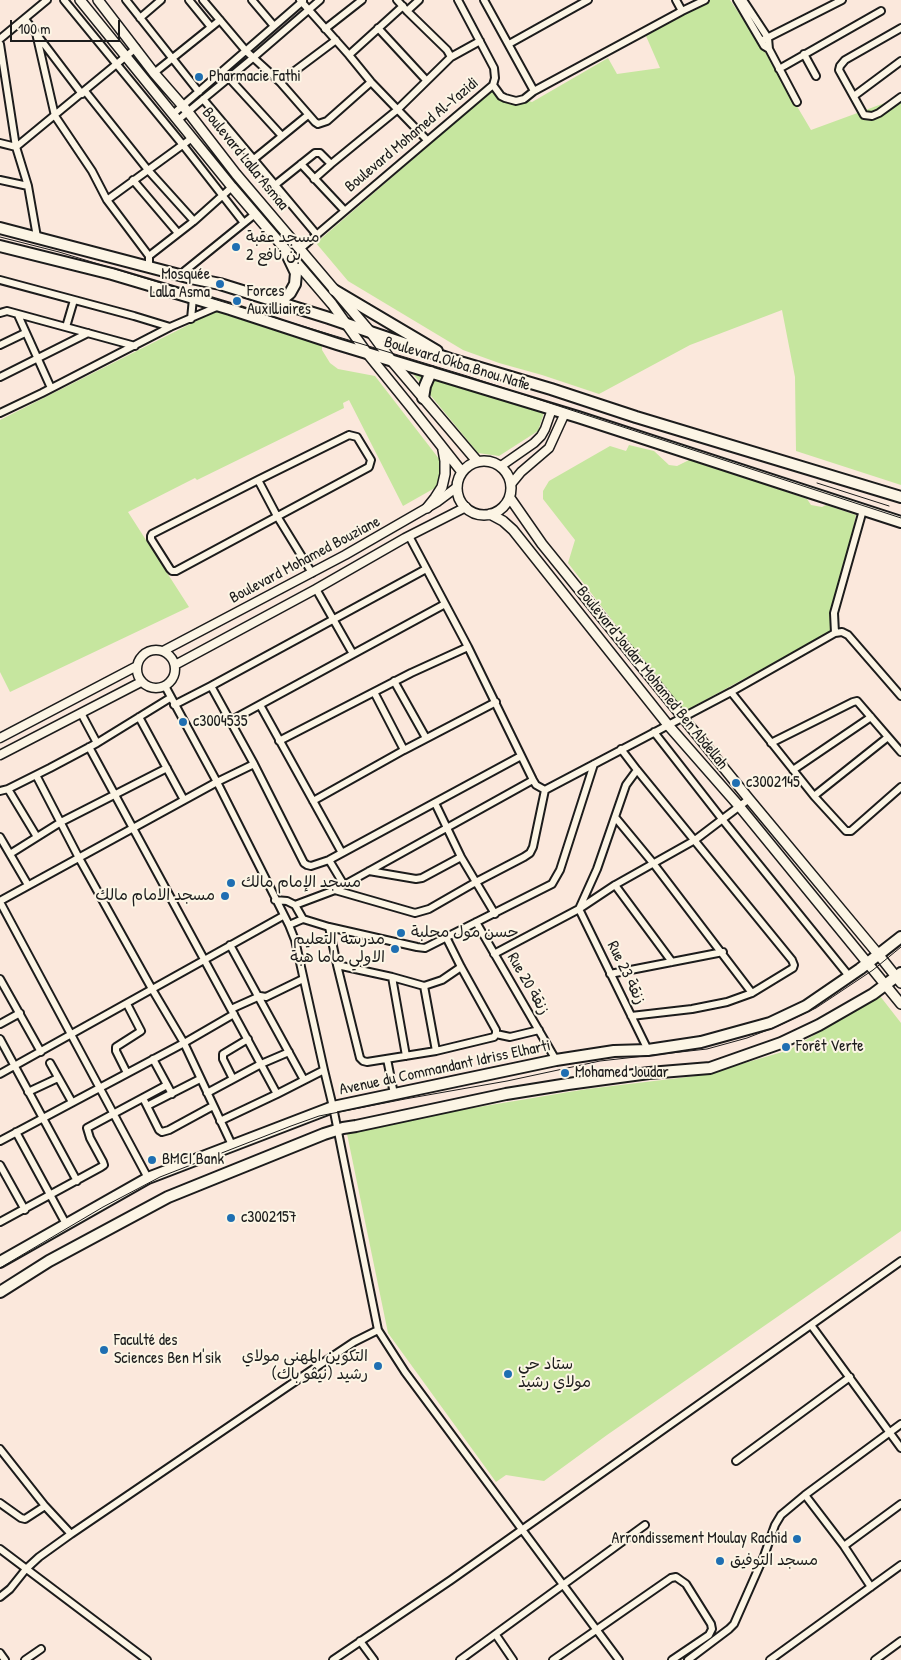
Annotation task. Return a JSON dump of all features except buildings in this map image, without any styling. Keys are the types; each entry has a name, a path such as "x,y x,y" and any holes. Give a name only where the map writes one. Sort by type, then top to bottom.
{"main road":[{"name":"Boulevard Lalla Asmaa","path":"80,0 347,325"},
{"name":"Boulevard Lalla Asmaa","path":"98,0 236,174 372,334"},
{"name":"Boulevard Okba Bnou Nafie","path":"0,228 220,284 450,359 901,497"},
{"name":"Boulevard Okba Bnou Nafie","path":"0,246 112,274 193,298 565,413 901,522"},
{"path":"271,300 285,297 290,293 295,284 296,273 285,250"},
{"path":"334,290 450,359"},
{"path":"347,325 367,353 462,472"},
{"path":"372,334 391,360 477,461"},
{"path":"423,398 425,386 432,372"},
{"path":"426,508 436,498 443,480 445,461 442,447"},
{"path":"477,461 492,461 501,466 512,483 510,498 502,509 490,514 481,515 471,512 460,500 457,486 462,472 477,461"},
{"name":"Boulevard Joudar Mohamed Ben Abdellah","path":"510,498 542,544 682,717 899,978"},
{"name":"Boulevard Joudar Mohamed Ben Abdellah","path":"490,514 513,530 668,725 739,806 901,1004"},
{"name":"Avenue du Commandant Idriss Elharti","path":"0,1262 148,1178 334,1107 556,1060 614,1051 648,1050 701,1042 770,1023 806,1006 850,976 901,937"},
{"path":"0,1292 49,1262 168,1197 337,1129 506,1094 649,1073 710,1068 820,1026 886,984 899,978"}],"street":[{"path":"0,39 47,0"},
{"path":"64,0 183,145 244,223"},
{"path":"88,9 98,0"},
{"path":"126,0 199,92"},
{"path":"140,18 161,0"},
{"path":"203,0 246,51 280,82 318,124 327,121 371,82"},
{"path":"252,0 274,26"},
{"path":"175,117 203,99 254,58 320,0"},
{"path":"325,29 362,0"},
{"path":"397,0 447,50 451,57"},
{"path":"349,55 378,28 420,0"},
{"path":"459,0 494,68 495,78 493,85"},
{"path":"484,0 534,91"},
{"path":"509,44 588,0"},
{"path":"676,0 682,11"},
{"name":"Boulevard Mohamed Al-Yazidi","path":"300,249 493,85 501,96 516,101 524,99 534,91 705,0"},
{"path":"737,0 764,39"},
{"path":"743,0 764,39 764,46 769,49 797,102"},
{"path":"764,39 842,0"},
{"path":"193,1 211,27"},
{"path":"185,109 199,92 302,1 371,82 427,140"},
{"path":"779,69 881,11"},
{"path":"25,19 83,93 194,221"},
{"path":"154,73 220,20"},
{"path":"378,28 426,80"},
{"path":"901,28 841,63 839,70 864,115 872,116 886,109 901,97"},
{"path":"36,33 55,116 92,172 107,200 149,256 149,267"},
{"path":"280,82 336,40"},
{"path":"314,179 397,110 451,57 480,41"},
{"path":"0,44 16,147 28,186 37,237"},
{"path":"16,147 136,48"},
{"path":"804,54 816,76"},
{"path":"854,96 901,61"},
{"path":"229,78 282,136"},
{"path":"203,99 317,234"},
{"path":"254,159 308,115"},
{"path":"107,200 192,138"},
{"path":"0,143 16,147"},
{"path":"275,185 318,152 331,164"},
{"path":"301,164 344,210"},
{"path":"0,180 28,186"},
{"path":"134,180 178,234"},
{"path":"149,256 194,221 232,187"},
{"path":"181,274 254,214"},
{"path":"0,280 170,327"},
{"path":"191,318 193,298"},
{"path":"66,327 74,300"},
{"path":"0,413 170,327 219,306"},
{"path":"0,312 4,311 135,346"},
{"path":"18,315 51,388"},
{"path":"0,345 25,333"},
{"path":"0,377 88,333"},
{"path":"501,466 541,436 552,409"},
{"path":"512,483 521,472 549,448 565,413"},
{"path":"349,435 357,437 371,460 369,467 277,516 172,571 150,536 349,435"},
{"path":"258,480 277,516 312,573"},
{"name":"Boulevard Mohamed Bouziane","path":"163,651 312,573 426,508 457,486"},
{"name":"Boulevard Mohamed Bouziane","path":"175,665 316,589 409,536 466,507"},
{"path":"835,633 834,613 863,510"},
{"path":"409,536 468,646 533,780 536,785 545,790"},
{"path":"0,791 8,789 97,743 139,717 172,701 211,686 426,569"},
{"path":"316,589 353,654"},
{"path":"230,721 444,604"},
{"path":"335,890 415,913 429,909 530,853 545,790 731,692 835,633 842,632 848,635 901,696"},
{"path":"279,741 468,646"},
{"path":"150,651 163,651 172,659 175,665 173,678 165,686 152,688 138,677 137,666 142,656 150,651"},
{"path":"0,738 137,666"},
{"path":"0,755 142,682"},
{"path":"394,682 426,738"},
{"path":"165,686 217,782 295,940 334,1107 378,1330 405,1372 619,1660"},
{"path":"211,686 254,764 304,863 311,866 329,860 522,756"},
{"path":"374,692 404,750"},
{"path":"731,692 814,796 846,831 851,831 901,787"},
{"path":"313,801 426,738 496,702"},
{"path":"771,743 853,702 860,702 901,752"},
{"path":"260,705 342,853"},
{"path":"80,713 97,743"},
{"path":"139,717 184,800"},
{"path":"793,770 872,717"},
{"path":"654,732 850,976"},
{"path":"814,796 888,737"},
{"path":"89,747 277,1094"},
{"path":"622,749 794,963 793,968 752,993 727,1002 692,1010 631,1016"},
{"path":"148,1178 0,902 217,782 254,764"},
{"path":"289,925 303,919 329,927 425,948 552,884 557,877 594,764"},
{"path":"10,854 61,822 167,768"},
{"path":"579,909 597,869 626,785 637,770"},
{"path":"36,774 79,858 152,990 184,1043 232,1145"},
{"path":"296,905 335,890 533,780"},
{"path":"8,789 37,837"},
{"path":"494,954 579,909 615,885 695,840 749,799"},
{"path":"435,803 461,857 495,914"},
{"path":"615,817 653,863 752,993"},
{"path":"0,837 28,885"},
{"path":"369,871 416,879 422,878 461,857"},
{"path":"329,860 344,885"},
{"path":"615,885 672,962"},
{"path":"276,900 287,901 296,905 303,919"},
{"name":"Rue 23 زنقة","path":"579,909 648,1050"},
{"path":"0,1074 283,916"},
{"name":"Rue 20 زنقة","path":"476,922 556,1060"},
{"path":"329,927 336,965 360,1058 363,1061 367,1062 436,1051 494,1037 496,1034"},
{"path":"446,937 496,1030 496,1034"},
{"path":"230,944 304,1080"},
{"path":"610,974 722,952"},
{"path":"336,965 424,986 442,980 461,967"},
{"path":"392,977 406,1056"},
{"path":"0,979 2,989 20,1013 41,1052"},
{"path":"0,1141 184,1043 260,996 266,997 304,979"},
{"path":"424,986 436,1051"},
{"path":"127,1004 141,1031 116,1047 116,1051 127,1073"},
{"path":"0,1024 20,1013"},
{"path":"496,1034 510,1037 539,1030"},
{"path":"0,1039 77,1181"},
{"path":"234,1079 223,1059 223,1054 248,1039"},
{"path":"207,1093 261,1064 289,1052"},
{"path":"153,1059 172,1094"},
{"path":"387,1059 394,1094"},
{"path":"50,1063 72,1102"},
{"path":"220,1121 324,1070"},
{"path":"28,1092 58,1078"},
{"path":"147,1106 200,1078"},
{"path":"0,1222 51,1196 104,1165 90,1138 88,1125 167,1085"},
{"path":"143,1098 159,1130 164,1132 213,1106"},
{"path":"16,1132 66,1224"},
{"path":"0,1165 2,1174 25,1210"},
{"path":"333,1660 451,1580 901,1262"},
{"path":"810,1325 901,1448"},
{"path":"0,1597 10,1589 26,1569 39,1557 71,1534 354,1342 378,1330"},
{"path":"736,1461 850,1377"},
{"path":"688,1660 734,1624 780,1515 901,1424"},
{"path":"0,1449 45,1506 71,1534"},
{"path":"805,1495 844,1546 871,1587"},
{"path":"0,1503 25,1519 45,1506"},
{"path":"844,1546 901,1504"},
{"path":"460,1660 645,1525"},
{"path":"0,1549 147,1660"},
{"path":"770,1660 901,1565"},
{"path":"553,1660 671,1578 680,1578 686,1584 711,1624 712,1629 708,1635 672,1660"},
{"path":"496,1634 513,1660"},
{"path":"360,1641 374,1660"},
{"path":"875,1660 901,1641"},
{"path":"25,1660 41,1649"},
{"path":"0,1653 5,1660"}],"green space":[{"path":"708,0 730,0 762,47 811,130 901,97 901,485 796,451 795,377 782,310 690,345 599,394 463,350 348,281 316,243 493,90 532,102 608,58 617,74 660,68 646,36"},
{"path":"213,306 322,342 322,350 330,363 338,369 375,376 450,473 449,480 403,506 349,400 343,403 344,408 197,480 195,478 128,512 189,607 10,692 0,672 0,420 204,317"},
{"path":"408,368 545,410 538,431 499,456 478,453"},
{"path":"629,445 654,451 669,465 677,466 691,459 807,499 811,505 822,507 826,505 856,515 830,632 683,712 568,563 575,540 543,499 543,491 549,481 610,446 626,451"},
{"path":"880,996 901,1023 901,1231 607,1435 544,1481 506,1475 496,1482 388,1333 346,1129 587,1089 704,1075 789,1050"}],"tram line":[{"path":"0,237 59,252 467,376 901,518"},
{"path":"817,483 889,506"},
{"path":"0,1268 103,1207 160,1177 319,1116 507,1081 600,1061 707,1049 747,1038 816,1008 873,970 901,947"}],"place":[{"name":"Pharmacie Fathi","path":"199,77"},
{"name":"مسجد عقبة بن نافع 2","path":"236,247"},
{"name":"Mosquée Lalla Asma","path":"220,284"},
{"name":"Forces Auxilliaires","path":"237,301"},
{"name":"c3004535","path":"183,722"},
{"name":"c3002145","path":"736,783"},
{"name":"مسجد الإمام مالك","path":"231,883"},
{"name":"مسجد الامام مالك","path":"225,896"},
{"name":"حسن مول محلبة","path":"401,933"},
{"name":"مدرسة التعليم الاولي ماما هبة","path":"395,949"},
{"name":"Forêt Verte","path":"786,1047"},
{"name":"Mohamed Joudar","path":"565,1073"},
{"name":"BMCI Bank","path":"152,1160"},
{"name":"c3002157","path":"231,1218"},
{"name":"Faculté des Sciences Ben M'sik","path":"104,1350"},
{"name":"التكوين المهني مولاي رشيد (نيڤو باك)","path":"378,1366"},
{"name":"ستاد حي مولاي رشيد","path":"508,1374"},
{"name":"Arrondissement Moulay Rachid","path":"797,1539"},
{"name":"مسجد التوفيق","path":"720,1561"}]}
